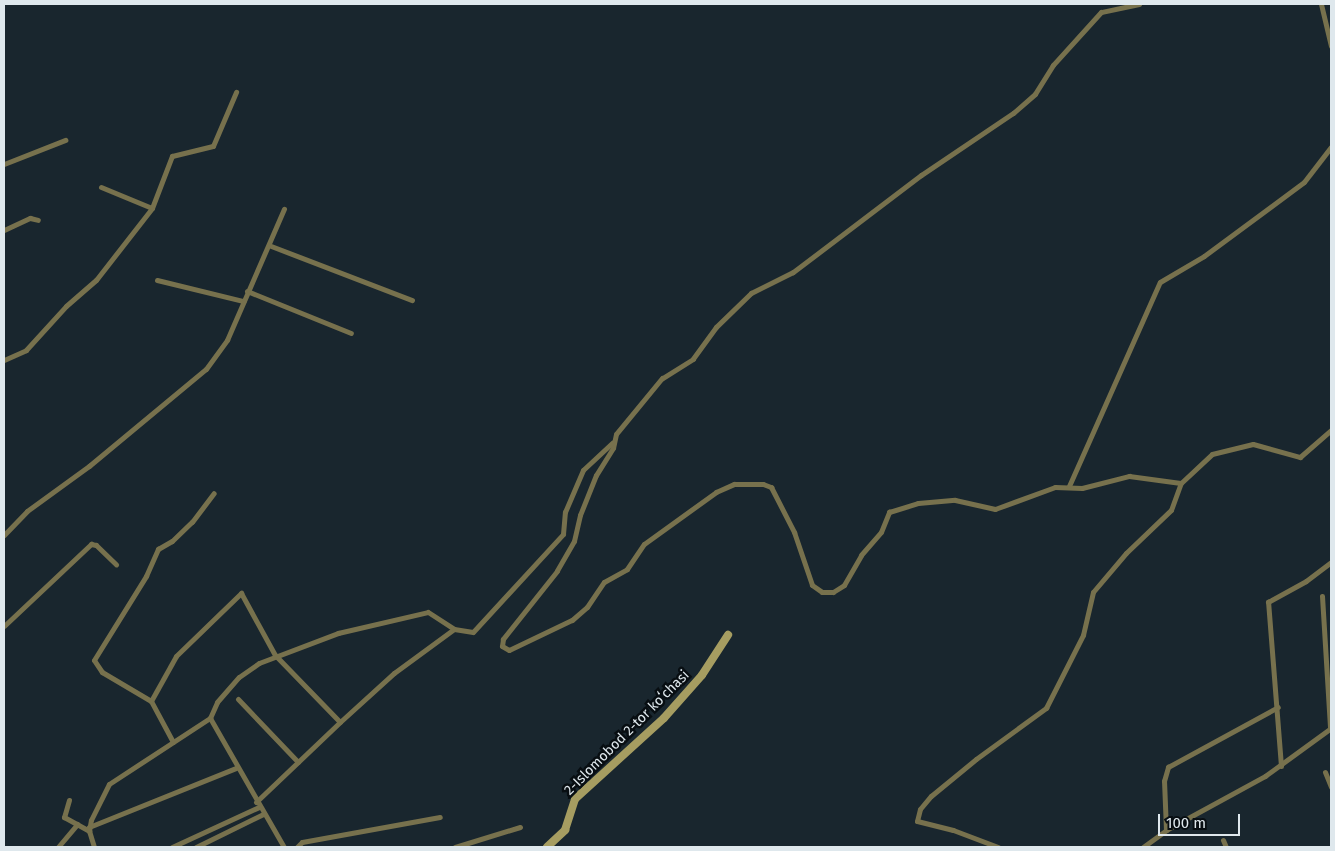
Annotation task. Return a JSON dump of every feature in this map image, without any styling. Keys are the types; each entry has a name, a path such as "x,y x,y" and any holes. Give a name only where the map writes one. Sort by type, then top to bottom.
{"street":[{"path":"94,847 89,831 109,784 210,718 217,702 240,677 275,655 338,633 428,612 454,630 473,632 563,534 565,512 583,470 612,443 662,378 693,359 716,328 747,297 793,272 921,175 1013,113 1035,94 1053,66 1101,12 1140,4"},
{"path":"1321,4 1331,46"},
{"path":"4,360 26,350 66,306 96,280 152,208 172,156 213,146 236,92"},
{"path":"4,164 65,140"},
{"path":"1069,486 1160,282 1204,256 1304,182 1331,147"},
{"path":"102,187 152,208"},
{"path":"4,535 27,511 89,466 206,369 226,340 242,301 271,246 284,209"},
{"path":"4,230 30,218 38,220"},
{"path":"271,246 412,300"},
{"path":"157,280 242,301"},
{"path":"247,291 351,333"},
{"path":"998,847 953,830 917,821 920,809 931,796 976,759 1046,708 1083,635 1093,592 1126,553 1171,510 1181,483 1212,454 1253,444 1300,457 1331,430"},
{"path":"612,443 613,448 596,475 580,515 574,541 557,571 503,639 504,649 509,650 572,620 586,607 604,582 627,569 644,544 725,487 763,484 771,487 794,532 812,586 822,592 833,592 844,585 861,555 881,532 889,512 918,503 955,500 995,509 1055,486 1082,488 1129,476 1181,483"},
{"path":"173,742 151,701 98,669 95,654 146,576 158,548 172,541 192,522 214,493"},
{"path":"4,626 91,544 96,545 116,564"},
{"path":"1281,766 1278,707 1268,602 1306,581 1331,562"},
{"path":"151,701 176,656 241,593 275,655 340,722"},
{"path":"1143,847 1166,830 1281,766 1331,728 1322,596"},
{"path":"172,847 258,805 298,762 394,673 454,630"},
{"name":"2-Islomobod 2-tor koʻchasi","path":"547,847 565,830 575,799 664,718 702,675 728,635"},
{"path":"238,699 298,762"},
{"path":"1166,830 1164,781 1168,767 1278,707"},
{"path":"210,718 236,768 284,847"},
{"path":"89,831 236,768"},
{"path":"1325,772 1331,787"},
{"path":"69,800 64,817 89,831"},
{"path":"196,847 263,814"},
{"path":"296,847 302,842 440,818"},
{"path":"58,847 77,824"},
{"path":"455,847 520,827"},
{"path":"1223,840 1226,847"}]}
